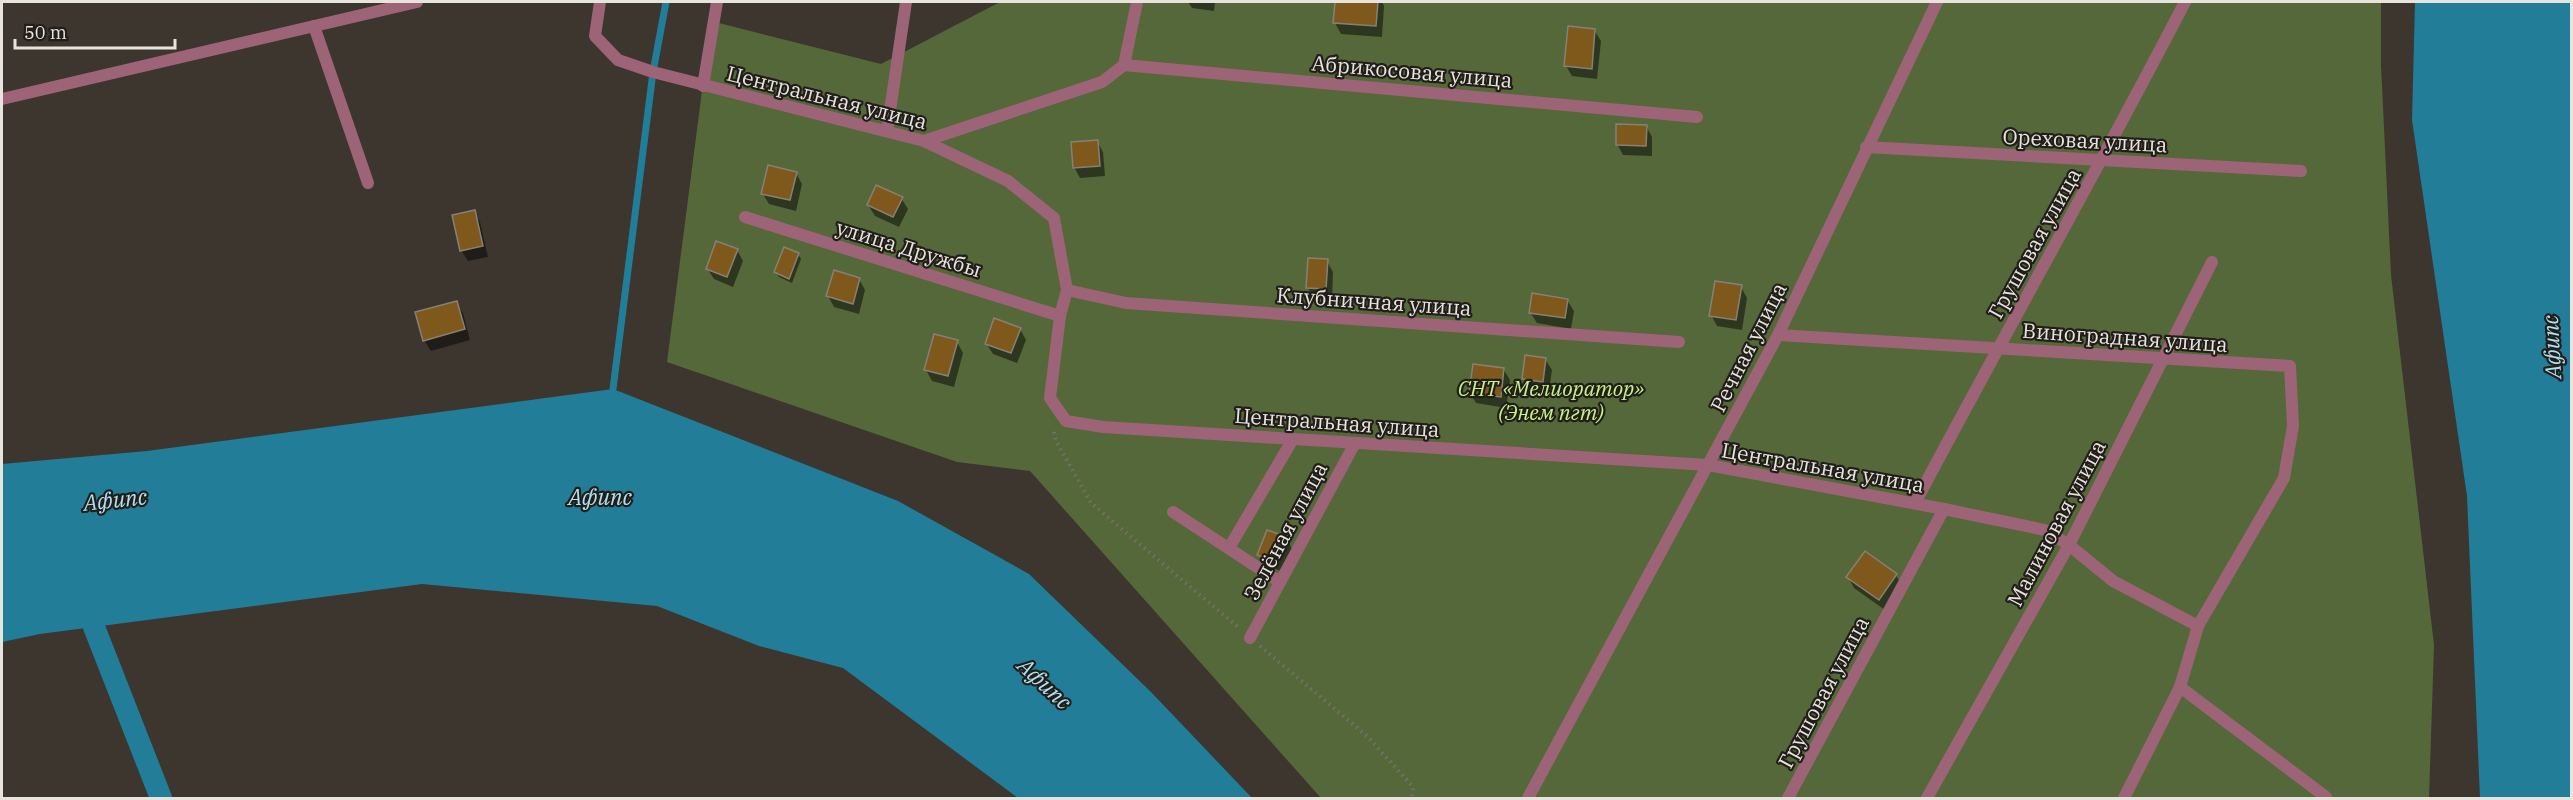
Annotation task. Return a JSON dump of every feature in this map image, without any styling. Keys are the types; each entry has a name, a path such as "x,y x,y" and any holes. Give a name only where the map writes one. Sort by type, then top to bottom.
{"street":[{"path":"2,99 417,2"},
{"name":"Центральная улица","path":"600,2 595,36 618,60 703,86 924,141 1008,181 1054,218 1067,290 1060,316 1050,398 1066,421 1103,427 1708,465 1915,503 2045,530 2069,544 2113,580 2198,626"},
{"path":"703,86 717,2"},
{"path":"887,131 906,2"},
{"path":"924,141 1102,82 1124,65 1137,2"},
{"name":"Речная улица","path":"1528,798 1778,335 1937,2"},
{"name":"Грушовая улица","path":"1915,503 1997,348 2103,160 2185,2"},
{"path":"314,26 368,183"},
{"name":"Абрикосовая улица","path":"1124,65 1698,117"},
{"name":"Ореховая улица","path":"1866,147 2301,171"},
{"name":"улица Дружбы","path":"746,217 1060,316"},
{"name":"Малиновая улица","path":"1927,798 2069,544 2212,262"},
{"name":"Клубничная улица","path":"1067,290 1126,303 1679,342"},
{"name":"Виноградная улица","path":"1778,335 2290,366 2293,426 2284,478 2198,626"},
{"path":"1229,548 1293,439"},
{"name":"Зелёная улица","path":"1250,638 1354,443"},
{"name":"Грушовая улица","path":"1788,798 1944,509"},
{"path":"1173,512 1280,582"},
{"path":"2124,798 2180,687 2198,626"},
{"path":"2180,687 2325,797"}],"path":[{"path":"1054,431 1056,441 1091,503 1367,736 1413,787 1412,798"}],"green space":[{"name":"СНТ «Мелиоратор» (Энем пгт)","path":"1000,2 2381,2 2381,65 2391,275 2434,645 2429,798 1321,798 1030,471 957,462 667,362 711,21 881,64"}],"water":[{"name":"Афипс","path":"2415,2 2571,2 2571,798 2480,798 2467,496 2412,120"},
{"name":"Афипс","path":"613,389 898,501 1029,574 1151,692 1252,798 1018,798 843,668 759,646 657,606 422,584 40,634 2,642 2,464 147,451"}],"building":[{"path":"1335,2 1378,2 1376,26 1333,23"},
{"path":"1568,26 1595,29 1592,69 1564,66"},
{"path":"1616,124 1647,125 1646,146 1616,145"},
{"path":"1098,140 1100,166 1073,168 1071,142"},
{"path":"768,165 797,172 790,200 761,194"},
{"path":"876,185 903,197 893,217 867,205"},
{"path":"475,210 483,246 460,251 452,215"},
{"path":"716,241 738,249 727,277 706,269"},
{"path":"784,247 799,253 789,279 774,272"},
{"path":"1308,258 1328,259 1326,289 1306,288"},
{"path":"834,270 860,278 853,304 826,296"},
{"path":"1715,281 1742,285 1736,320 1709,316"},
{"path":"1532,293 1568,299 1565,318 1529,313"},
{"path":"457,301 465,329 423,341 415,312"},
{"path":"994,318 1021,328 1011,353 985,344"},
{"path":"934,334 958,340 948,376 924,370"},
{"path":"1525,355 1546,358 1543,382 1522,379"},
{"path":"1473,364 1504,368 1501,397 1469,393"},
{"path":"1267,530 1287,537 1277,562 1257,555"},
{"path":"1865,551 1897,574 1879,600 1846,577"}],"waterway":[{"path":"613,389 653,72 666,2"},
{"path":"94,627 161,798"}]}
